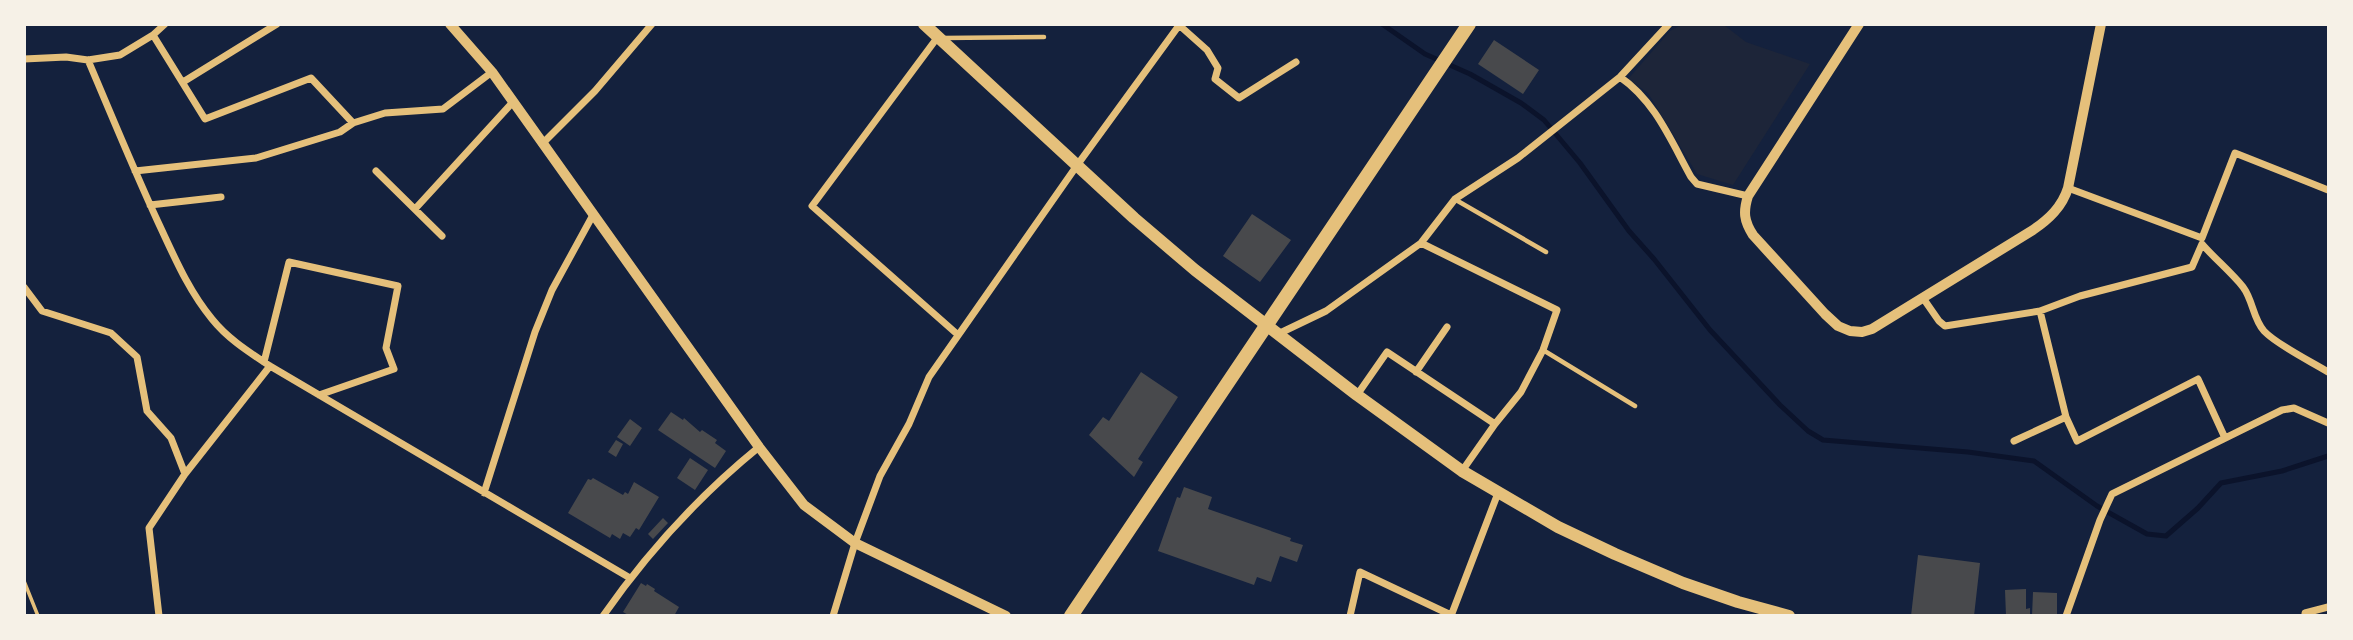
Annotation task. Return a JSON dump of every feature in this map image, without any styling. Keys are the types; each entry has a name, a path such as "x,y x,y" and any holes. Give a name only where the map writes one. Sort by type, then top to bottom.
{"highway":[{"path":"1072,615 1469,24"}],"main road":[{"path":"924,24 1195,270 1357,395 1462,471 1558,527 1683,583 1738,602 1790,615"}],"street":[{"path":"24,59 66,57 88,60 120,55 153,35 165,24"},
{"path":"183,82 277,24"},
{"path":"450,24 492,72 759,447 804,505 855,543 1006,615"},
{"path":"542,144 594,91 652,24"},
{"path":"1278,334 1326,311 1420,243 1455,199 1518,158 1619,77 1669,24"},
{"path":"1859,24 1748,196 1744,210 1746,224 1753,235 1825,314 1838,326 1862,332 1872,329 2044,222 2064,201 2101,24"},
{"path":"833,615 855,543 880,476 909,424 929,377 1078,164 1180,25 1207,50 1218,68 1215,79 1239,99 1296,62"},
{"path":"153,35 205,119 311,78 353,123"},
{"path":"937,38 812,206 957,334"},
{"path":"88,60 184,278 199,302 226,335 267,364 630,578"},
{"path":"135,171 256,158 340,132 353,123 385,113 443,109 492,72"},
{"path":"1619,77 1640,92 1657,115 1691,177 1698,184 1748,196"},
{"path":"415,209 513,102"},
{"path":"1923,298 1945,326 2040,311 2080,296 2192,267 2235,153 2329,190"},
{"path":"376,171 442,236"},
{"path":"2068,188 2202,241 2215,260 2243,286 2266,333 2329,372"},
{"path":"150,205 222,197"},
{"path":"484,493 535,332 552,290 593,215"},
{"path":"1420,243 1557,310 1543,350 1521,392 1462,471"},
{"path":"159,615 149,528 185,474 267,364 289,262 398,286 386,348 394,369 319,395"},
{"path":"24,287 42,311 111,334 137,357 147,411 172,438 185,474"},
{"path":"2040,311 2066,417 2077,441 2198,379 2225,438"},
{"path":"1416,372 1447,327"},
{"path":"1357,395 1387,352 1495,424"},
{"path":"2066,615 2112,494 2282,410 2294,408 2329,423"},
{"path":"2014,441 2066,417"},
{"path":"606,615 630,578 722,477 759,447"},
{"path":"1350,615 1360,572 1451,615 1498,494"},
{"path":"2305,615 2329,607"}],"lane":[{"path":"937,38 1044,37"},
{"path":"1455,199 1546,252"},
{"path":"1543,350 1635,406"}],"path":[{"path":"24,581 38,615"}],"shaded area":[{"path":"1683,24 1724,25 1746,42 1810,64 1733,185 1697,174 1648,93 1628,79 1670,31"}],"building":[{"path":"1494,40 1539,70 1523,94 1478,64"},
{"path":"1252,214 1291,240 1260,282 1223,256"},
{"path":"1141,372 1178,397 1138,459 1143,462 1134,477 1089,435 1103,417 1109,421"},
{"path":"671,412 717,440 715,443 726,451 715,468 658,430"},
{"path":"630,419 642,428 630,446 617,437"},
{"path":"616,440 623,444 616,457 608,452"},
{"path":"690,458 708,470 695,490 677,478"},
{"path":"593,478 623,495 625,492 628,494 634,482 659,497 639,530 636,528 630,537 623,533 620,539 612,534 610,538 568,513 588,479"},
{"path":"1184,487 1212,497 1208,509 1291,538 1290,541 1303,545 1297,562 1280,556 1271,582 1257,577 1254,585 1158,551 1177,497 1180,498"},
{"path":"663,518 668,523 653,539 648,534"},
{"path":"1918,555 1980,563 1974,616 1911,616"},
{"path":"641,583 655,589 654,591 679,607 674,616 630,616 623,612"},
{"path":"2026,589 2026,609 2030,608 2030,616 2006,616 2005,590"},
{"path":"2033,592 2057,593 2057,615 2032,616"}],"waterway":[{"path":"1382,24 1425,54 1470,74 1521,103 1544,120 1580,163 1629,231 1710,330 1780,405 1808,431 1823,440 1968,452 2034,461 2097,506 2147,534 2166,536 2221,483 2282,471 2328,456"}]}
